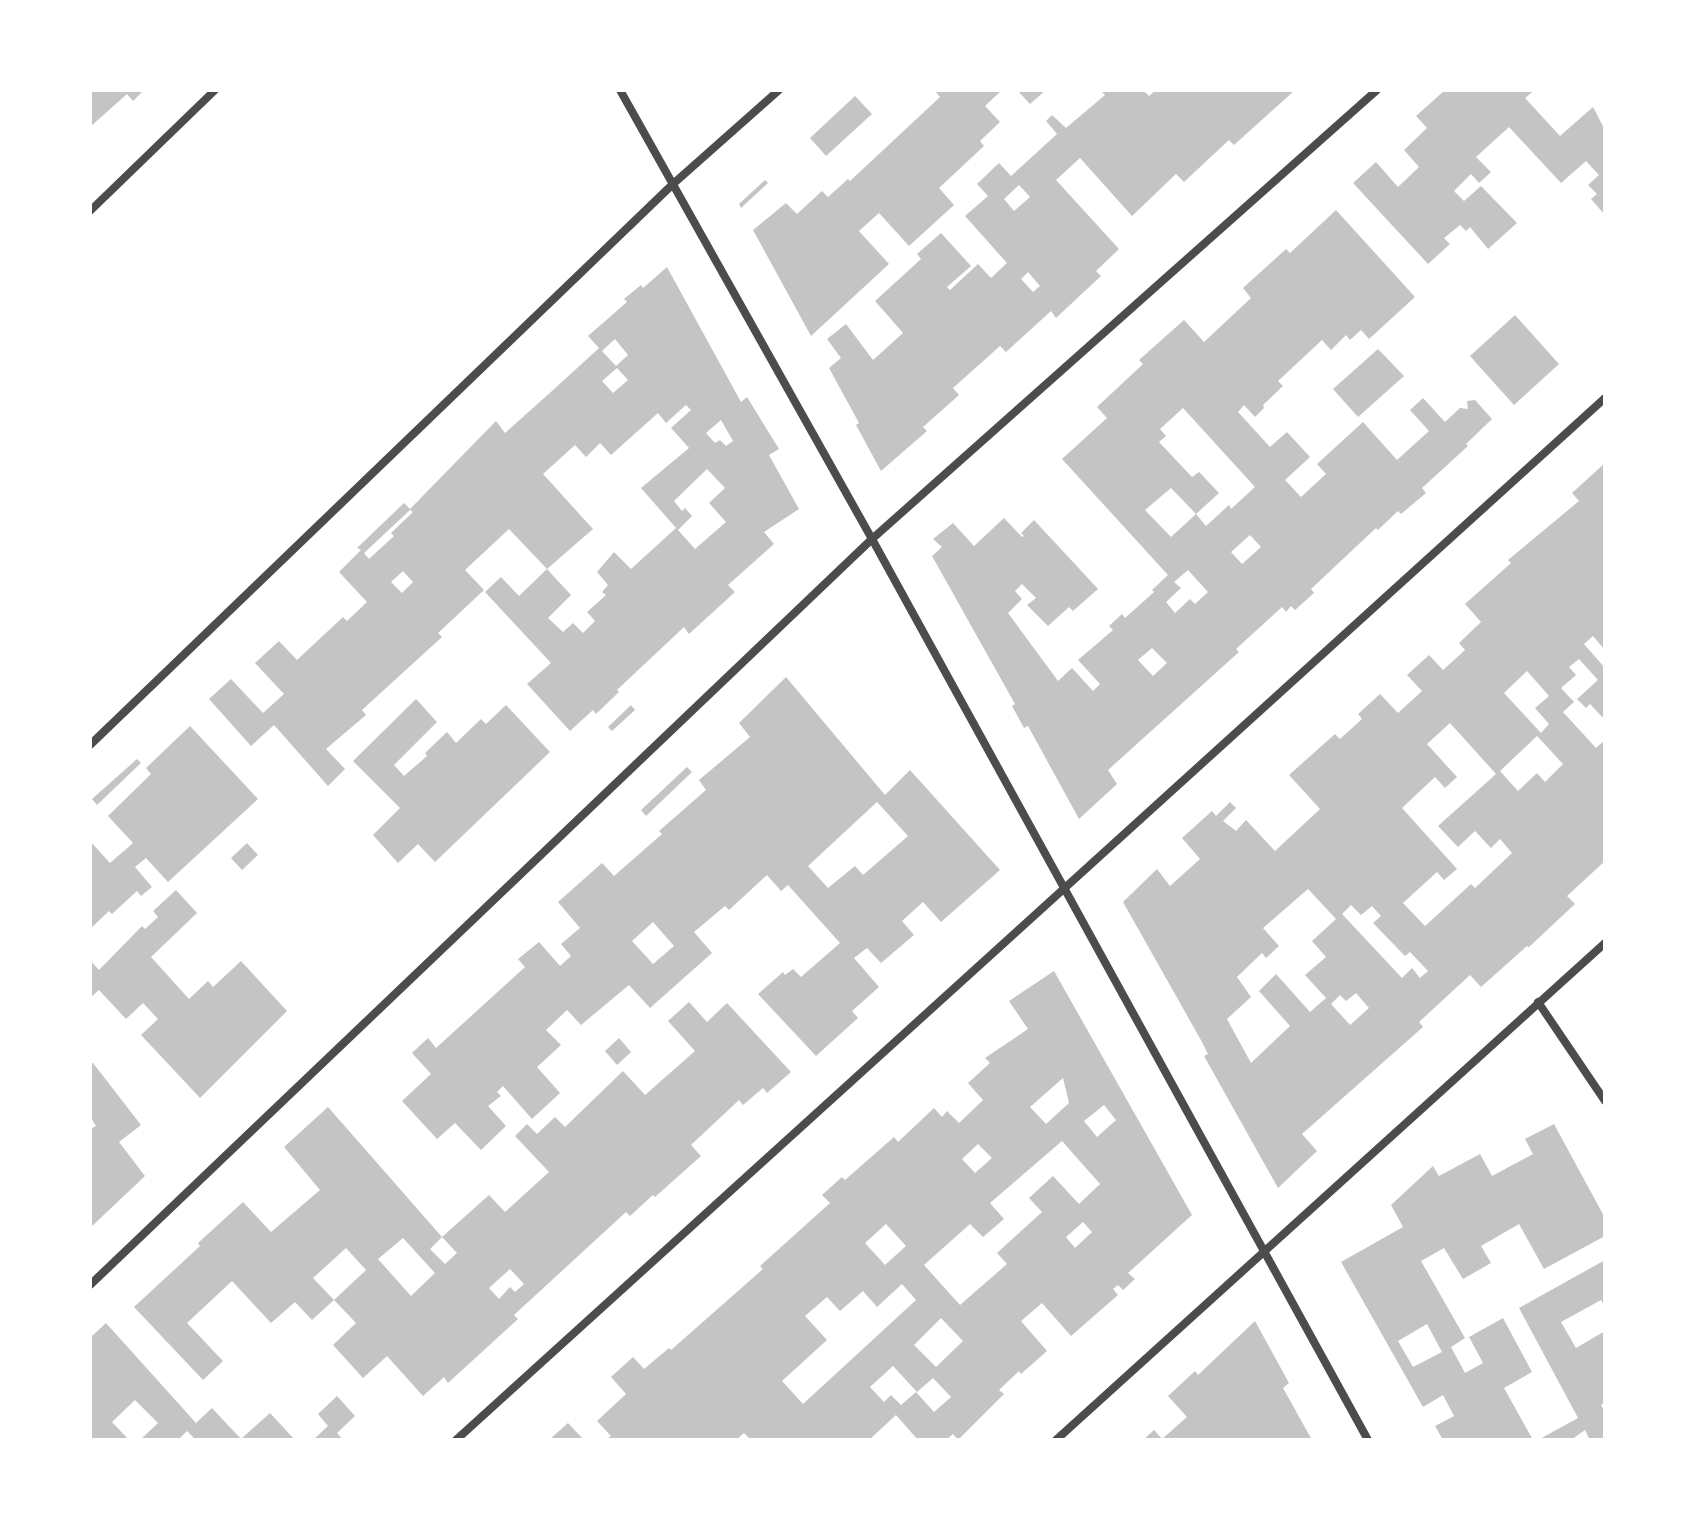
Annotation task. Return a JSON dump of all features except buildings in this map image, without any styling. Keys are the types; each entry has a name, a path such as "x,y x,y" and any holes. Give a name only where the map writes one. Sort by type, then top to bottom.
{"street":[{"path":"90,211 215,90"},
{"path":"620,90 872,539 1368,1440"},
{"path":"90,745 673,184 779,90"},
{"path":"90,1285 872,539 1377,90"},
{"path":"456,1440 1605,398"},
{"path":"1056,1440 1605,943"},
{"path":"1538,1002 1605,1101"}]}
